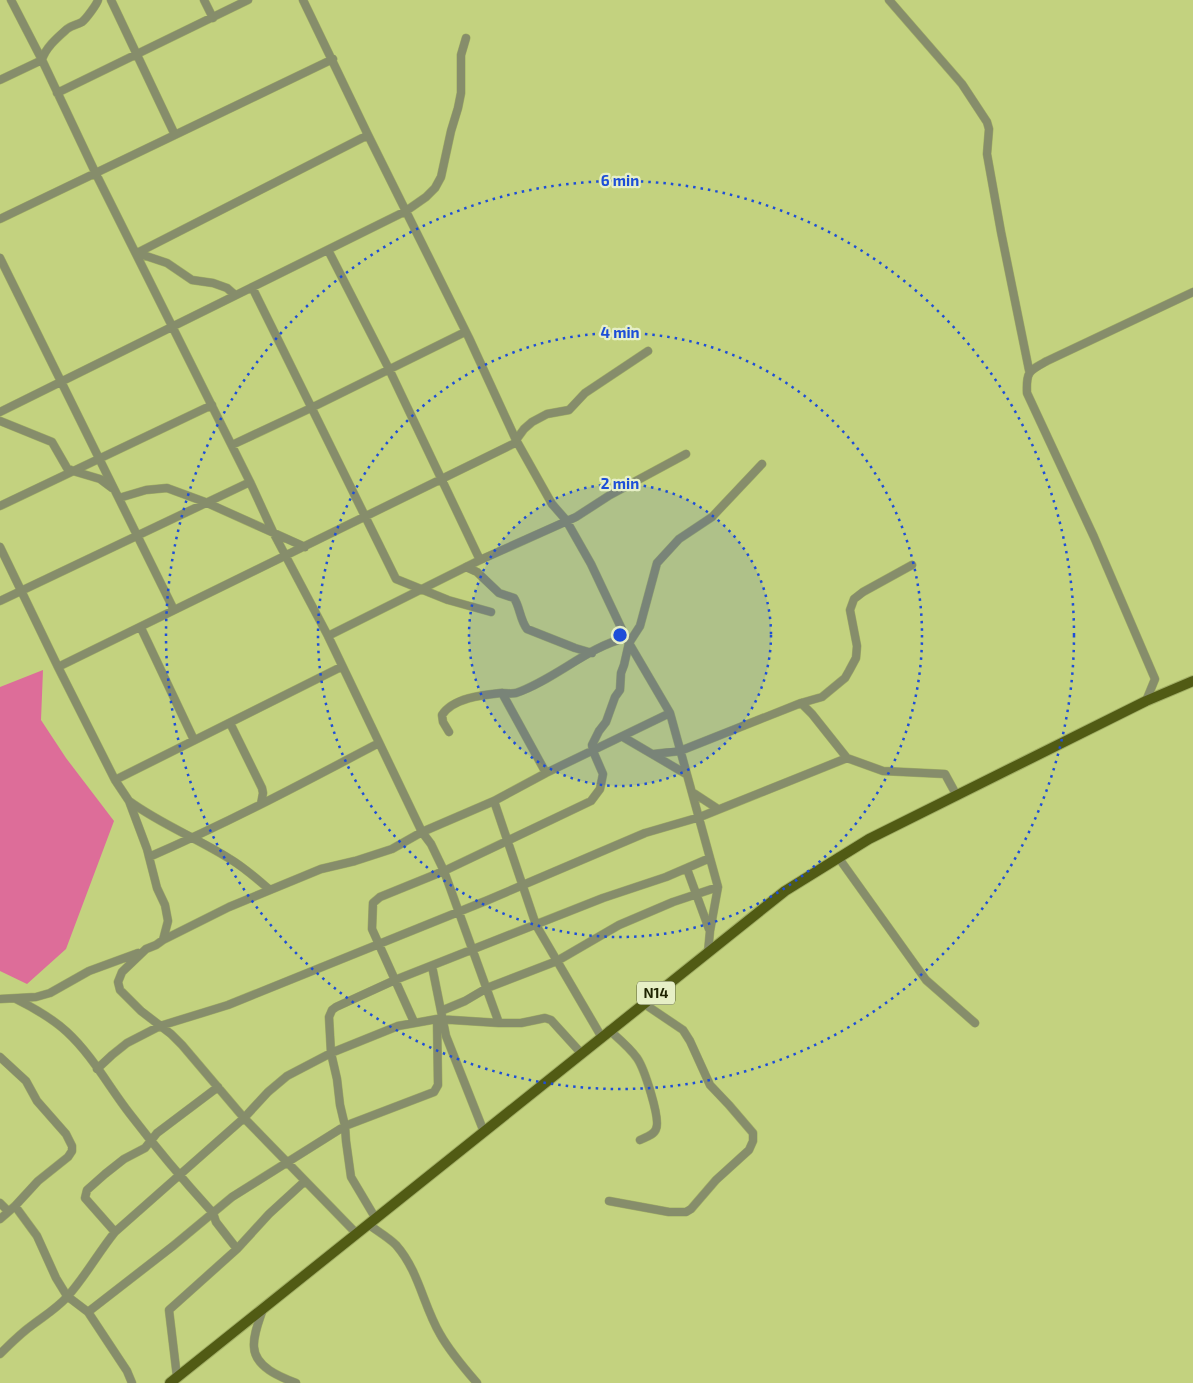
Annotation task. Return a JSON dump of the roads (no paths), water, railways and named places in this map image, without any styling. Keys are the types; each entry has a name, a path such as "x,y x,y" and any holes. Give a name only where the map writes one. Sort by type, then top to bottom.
{"main road":[{"name":"N14","path":"174,1380 605,1033 785,891 868,840 1146,702 1193,681"}],"street":[{"path":"12,0 95,172 232,445 273,532 328,636 341,667 422,832 431,844 444,871 499,1024"},
{"path":"0,80 42,60 44,53 67,29 87,18 90,11 98,3 98,0"},
{"path":"110,0 175,135"},
{"path":"204,0 213,18"},
{"path":"57,93 248,0"},
{"path":"303,0 517,441 552,504 566,520 601,583 627,641 670,713 686,774 700,816 718,887 708,952"},
{"path":"889,0 962,84 987,122 989,129 987,154 1001,232 1028,357 1027,393 1094,537 1155,679 1146,702"},
{"path":"0,412 406,211 426,197 435,188 441,177 461,93 461,55 466,38"},
{"path":"0,219 333,59"},
{"path":"137,253 368,135"},
{"path":"328,250 389,369 480,560"},
{"path":"137,253 167,263 192,280 213,283 227,288 236,295"},
{"path":"0,258 174,610"},
{"path":"252,287 396,579 448,600 491,612"},
{"path":"1029,370 1193,292"},
{"path":"232,445 465,332"},
{"path":"58,667 442,480 517,441 532,422 547,414 569,410 585,393 648,351"},
{"path":"0,506 212,405"},
{"path":"0,421 52,442 67,468 100,479 109,485 118,496"},
{"path":"328,636 466,566 576,517 610,494 686,454"},
{"path":"414,1022 372,929 373,903 380,897 444,871 591,802 600,789 603,774 592,746 599,731 606,722 615,697 620,690 627,641 640,626 657,563 679,540 712,517 762,464"},
{"path":"0,601 250,482"},
{"path":"118,496 167,488 206,502 305,547"},
{"path":"0,547 58,667 128,802 149,857 157,888 165,905 168,921 163,940"},
{"path":"654,754 680,751 801,703 822,697 844,678 856,658 857,646 850,610 854,599 912,564"},
{"path":"466,566 477,572 500,594 514,598 518,603 527,629 592,653"},
{"path":"141,628 194,740"},
{"path":"449,732 443,722 442,715 447,708 458,702 502,693 513,694 534,686 618,640 627,641"},
{"path":"115,780 341,667"},
{"path":"502,693 546,773"},
{"path":"801,703 847,758 883,771 945,774 957,796"},
{"path":"0,999 36,997 50,993 89,971 156,945 229,907 321,869 355,861 392,849 422,832 494,801 546,773 670,713"},
{"path":"230,723 262,788 263,799 261,804"},
{"path":"623,737 686,774"},
{"path":"149,857 191,839 379,744"},
{"path":"98,1069 127,1043 160,1026 228,1005 458,912 645,833 700,816 847,758"},
{"path":"692,792 718,809"},
{"path":"494,801 536,925 605,1033 629,1047 639,1060 648,1082 657,1120 657,1129 653,1134 640,1140"},
{"path":"128,802 153,819 230,858 249,871 270,890"},
{"path":"838,857 926,980 976,1023"},
{"path":"477,1383 440,1335 416,1276 395,1244 372,1221 352,1176 340,1105 338,1079 331,1053 329,1017 332,1010 396,980 603,898 687,869 710,858"},
{"path":"687,869 710,931"},
{"path":"0,1354 17,1337 47,1315 67,1296 90,1269 102,1248 115,1232 244,1118 268,1092 287,1076 331,1053 398,1026 440,1016 487,988 557,960 619,925 718,887"},
{"path":"146,949 122,972 118,982 120,990 160,1026 172,1034 244,1118 356,1233"},
{"path":"432,966 440,1016 446,1036 484,1132"},
{"path":"16,999 37,1010 66,1031 81,1046 150,1140 213,1213 216,1222 237,1249"},
{"path":"609,1201 679,1214 686,1212 716,1180 749,1150 753,1141 753,1133 710,1085 683,1030 643,1004"},
{"path":"440,1016 499,1024 521,1023 545,1018 552,1020 581,1053"},
{"path":"88,1312 120,1289 232,1197 345,1126 434,1092 438,1085 440,1016"},
{"path":"0,1057 26,1081 38,1102 66,1134 72,1146 72,1151 68,1157 38,1181 0,1219"},
{"path":"115,1232 85,1198 84,1194 105,1174 124,1159 145,1148 157,1133 218,1087"},
{"path":"174,1380 169,1310 237,1249 304,1181"},
{"path":"0,1203 12,1208 37,1236 56,1278 67,1296 88,1312 99,1332 127,1371 132,1383"},
{"path":"263,1309 254,1348 258,1359 280,1377 296,1383"}]}
